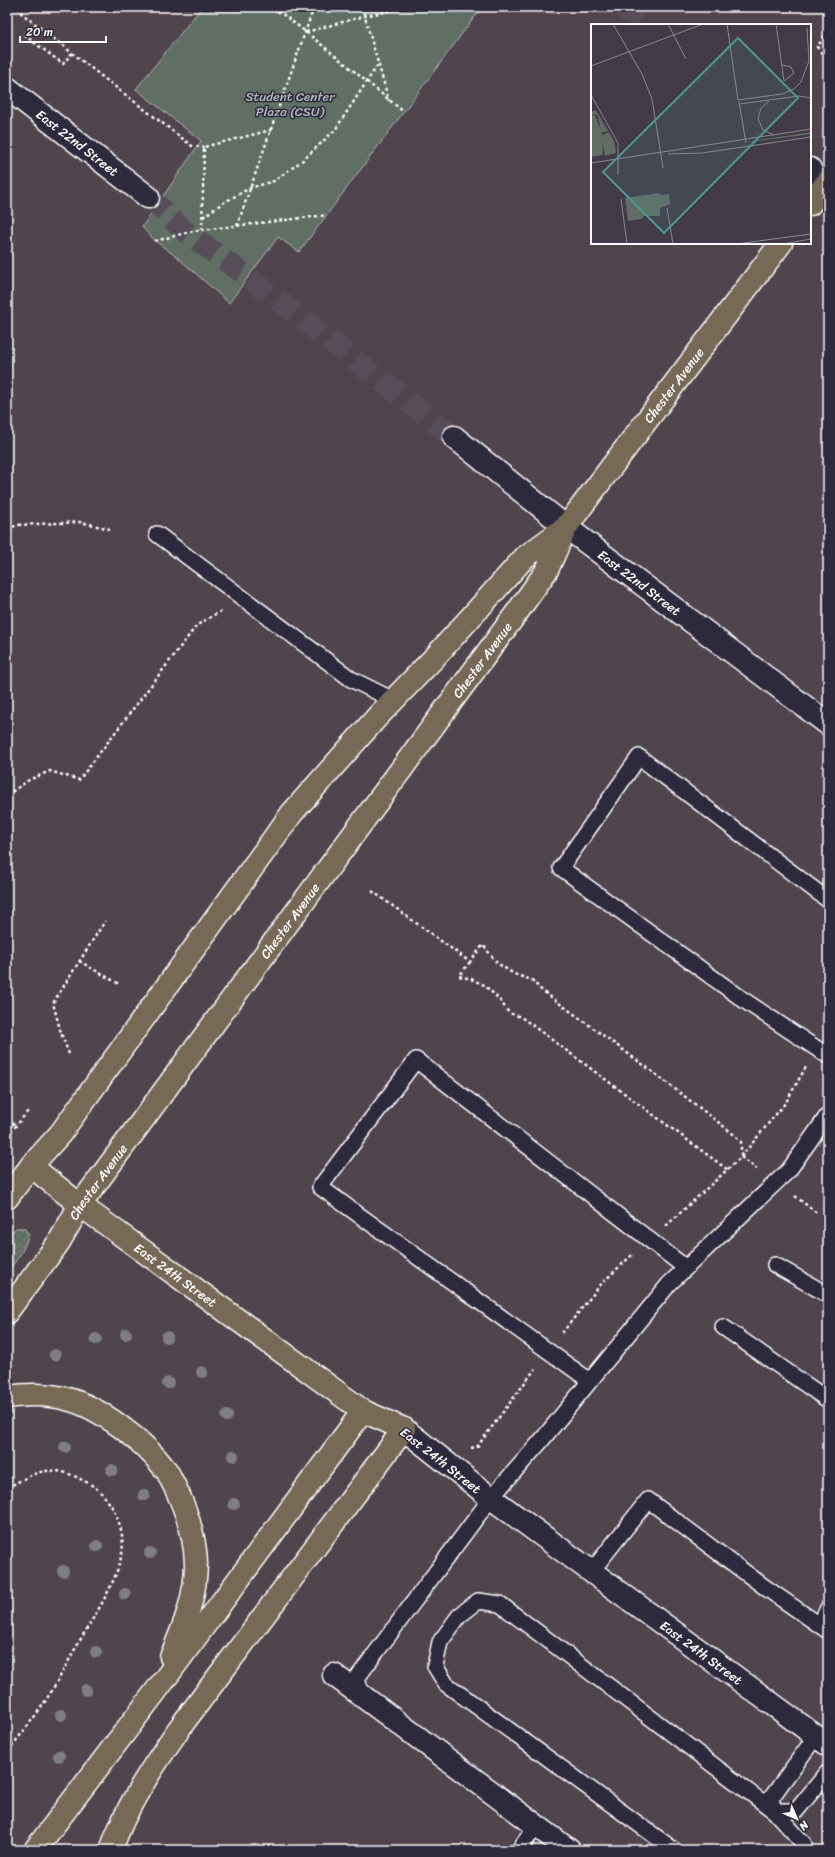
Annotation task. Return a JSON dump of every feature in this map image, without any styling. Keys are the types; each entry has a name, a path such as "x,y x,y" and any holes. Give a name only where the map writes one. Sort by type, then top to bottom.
{"main road":[{"name":"Chester Avenue","path":"7,1312 59,1242 80,1205 518,611 547,570 566,527 780,244"},
{"name":"Chester Avenue","path":"7,1198 31,1166 60,1134 292,813 331,767 434,658 525,557 566,527"},
{"name":"East 24th Street","path":"31,1166 80,1205 363,1411 404,1429"},
{"path":"7,1397 44,1395 68,1399 85,1406 106,1416 136,1438 166,1469 185,1507 191,1531 196,1562 195,1587 188,1616 156,1691"},
{"path":"35,1850 156,1691 363,1411"},
{"path":"111,1850 118,1830 146,1777 178,1730 404,1429"}],"street":[{"name":"East 22nd Street","path":"7,88 148,197"},
{"path":"811,171 822,195"},
{"name":"East 22nd Street","path":"454,437 566,527 828,724"},
{"name":"East 24th Street","path":"404,1429 491,1498 822,1740"},
{"path":"334,1675 535,1828 569,1850"}],"lane":[{"path":"157,534 351,679 393,700"},
{"path":"822,1052 745,1001 561,868 639,757 828,900"},
{"path":"590,1381 320,1186 416,1060 686,1268"},
{"path":"361,1696 357,1678 491,1498 541,1441 669,1284 789,1170 828,1115"},
{"path":"775,1265 828,1295"},
{"path":"723,1328 828,1400"},
{"path":"591,1572 648,1500 766,1588 824,1628 828,1608"},
{"path":"674,1850 446,1684 435,1666 440,1642 459,1616 478,1601 500,1604 774,1811 804,1844 801,1850"},
{"path":"774,1811 770,1798 822,1740"},
{"path":"774,1811 796,1811 828,1772"},
{"path":"519,1850 535,1828 562,1850"}],"path":[{"path":"16,7 72,53 192,146 204,147 271,130"},
{"path":"273,7 404,112"},
{"path":"237,226 314,7"},
{"path":"362,7 390,101"},
{"path":"306,32 365,16 408,7"},
{"path":"828,32 817,47 828,61"},
{"path":"24,35 63,64 72,53"},
{"path":"203,216 250,188 274,181 303,160 335,130 379,63"},
{"path":"202,230 204,147"},
{"path":"155,241 202,230 327,215"},
{"path":"7,529 18,525 80,522 110,529"},
{"path":"7,795 29,780 50,770 79,780 196,625 221,610"},
{"path":"372,891 470,962"},
{"path":"69,1054 61,1033 54,1003 105,921"},
{"path":"728,1170 520,1017 509,1013 499,999 484,985 471,979 459,976 483,945 497,963 514,974 532,980 540,989 649,1069 731,1132 741,1142 741,1157"},
{"path":"79,961 118,984"},
{"path":"471,1448 477,1447 524,1382 602,1284 624,1261 650,1240 741,1157 786,1102 822,1052"},
{"path":"7,1137 28,1111"},
{"path":"7,1120 16,1125"},
{"path":"7,1488 37,1472 48,1470 72,1474 92,1485 106,1499 119,1522 123,1536 122,1553 114,1578 102,1603 42,1706 7,1752"}],"shaded area":[{"path":"7,7 828,7 828,1850 7,1850"}],"green space":[{"name":"Student Center Plaza (CSU)","path":"202,7 482,7 299,252 278,237 229,303 177,257 155,241 142,227 201,141 136,89"},
{"path":"16,1228 24,1228 29,1234 22,1252 7,1273 7,1236"}],"tunnel":[{"path":"622,7 645,24"},
{"path":"148,197 187,233 248,277 454,437"}]}
